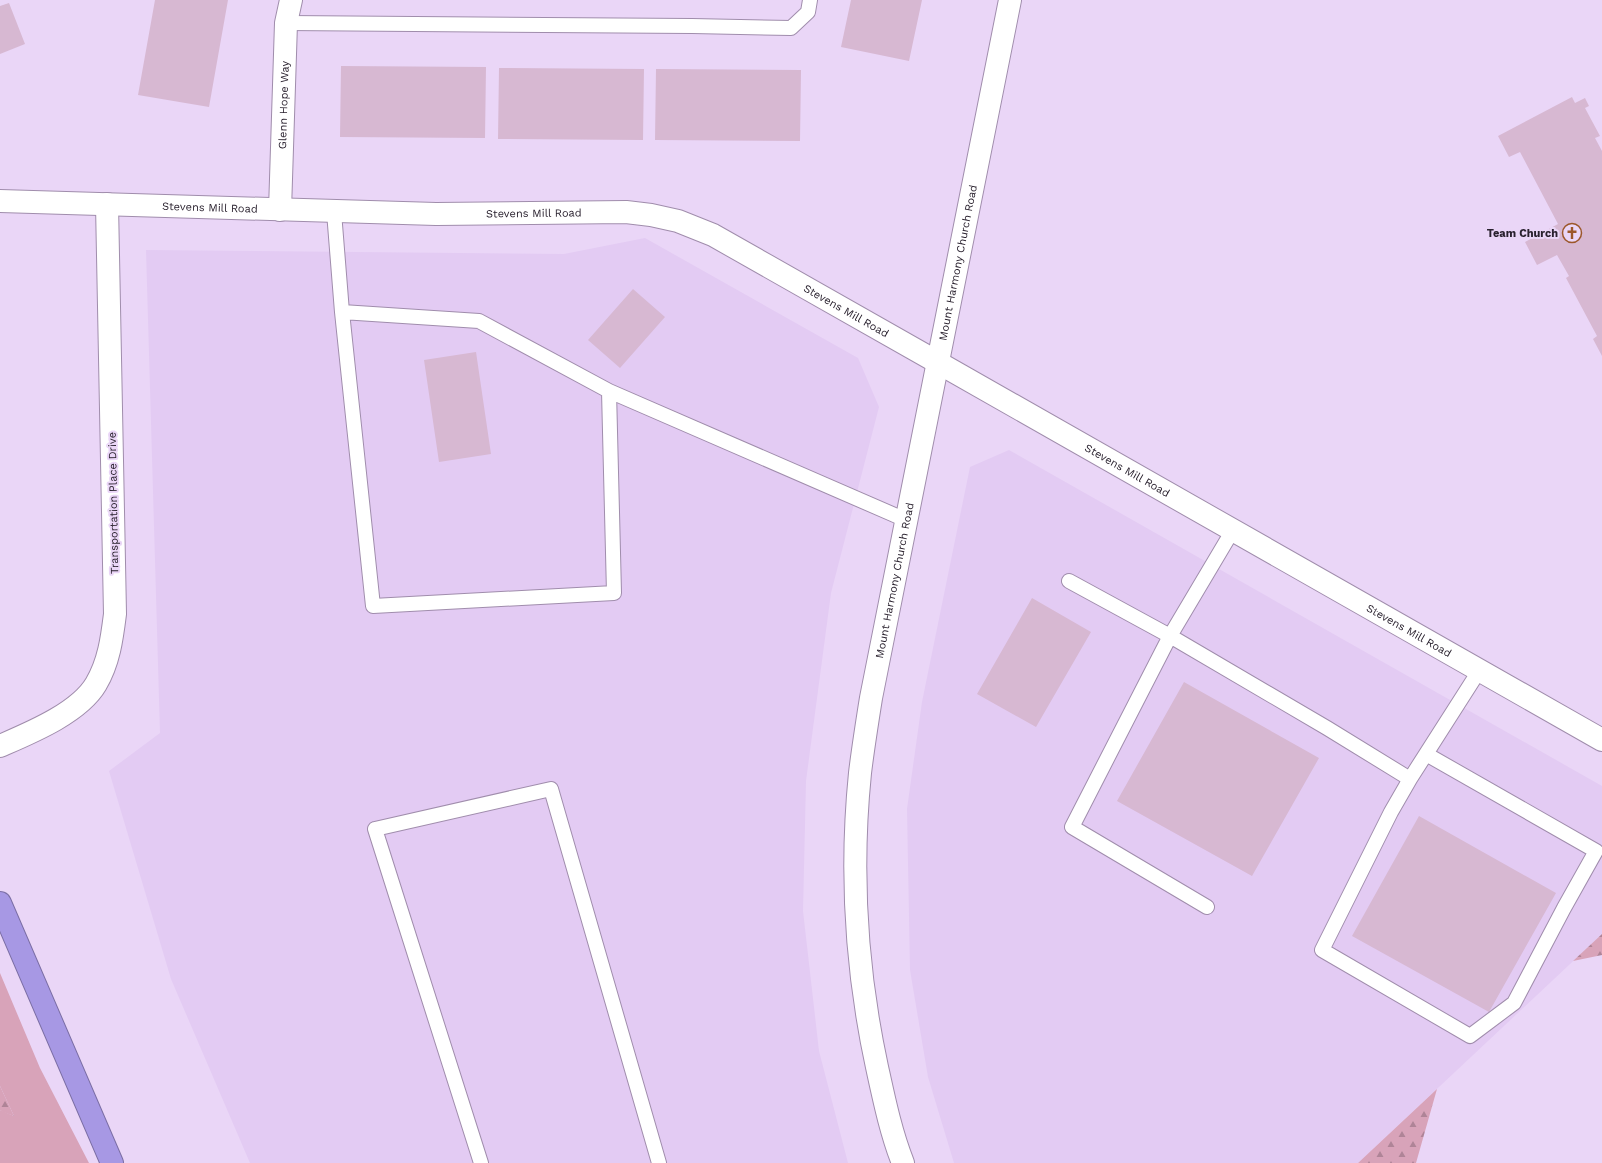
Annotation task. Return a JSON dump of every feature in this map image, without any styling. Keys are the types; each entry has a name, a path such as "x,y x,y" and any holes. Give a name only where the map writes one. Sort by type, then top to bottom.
{"highway":[{"path":"0,891 18,945"},
{"path":"0,903 112,1163"}],"street":[{"name":"Glenn Hope Way","path":"280,210 286,23 291,0"},
{"name":"Mount Harmony Church Road","path":"903,1163 882,1091 868,1023 859,960 855,899 856,836 861,765 871,698 1010,0"},
{"name":"Stevens Mill Road","path":"0,201 334,212 466,214 626,212 651,215 678,221 713,235 745,252 1602,740"},
{"name":"Transportation Place Drive","path":"7,742 53,722 83,699 96,685 104,667 112,642 115,614 107,204"}],"lane":[{"path":"286,23 791,28 808,12 810,0"},
{"path":"334,212 342,312 372,606 614,593 609,391"},
{"path":"342,312 479,321 609,391 906,520"},
{"path":"1207,906 1072,827 1170,636 1233,530"},
{"path":"1069,581 1170,636 1327,728 1410,779"},
{"path":"1426,754 1596,851 1514,1003 1470,1036 1322,950 1391,812 1410,779 1479,670"},
{"path":"481,1163 374,829 551,789 659,1163"}],"shaded area":[{"path":"645,238 858,358 879,407 831,593 806,781 803,911 819,1051 848,1163 250,1163 171,979 109,771 160,733 146,250 564,254"},
{"path":"1009,450 1602,786 1602,934 1358,1163 954,1163 928,1077 910,970 907,809 922,702 970,467"}],"green space":[{"path":"1602,934 1602,955 1573,961"},
{"path":"0,973 40,1068 89,1163 0,1163 0,1110 14,1116 0,1086"},
{"path":"0,1086 14,1116 0,1110"},
{"path":"1437,1089 1416,1163 1358,1163"}],"building":[{"path":"155,0 228,0 209,107 138,95"},
{"path":"851,0 922,0 909,61 841,47"},
{"path":"9,3 25,44 0,54 0,6"},
{"path":"341,66 486,67 485,138 340,137"},
{"path":"499,68 644,69 643,140 498,139"},
{"path":"656,69 801,70 800,141 655,140"},
{"name":"Team Church","path":"1572,97 1575,103 1585,98 1589,106 1585,108 1600,136 1595,138 1602,151 1602,356 1593,339 1597,336 1566,278 1569,276 1557,255 1537,265 1525,242 1558,224 1520,152 1509,157 1498,136"},
{"path":"633,289 665,317 620,368 588,340"},
{"path":"476,352 491,454 439,462 424,360"},
{"path":"1032,598 1091,632 1036,727 977,694"},
{"path":"1184,682 1319,758 1252,876 1117,801"},
{"path":"1419,816 1556,893 1489,1012 1352,936"}],"place":[{"name":"Team Church","path":"1572,233"}]}
